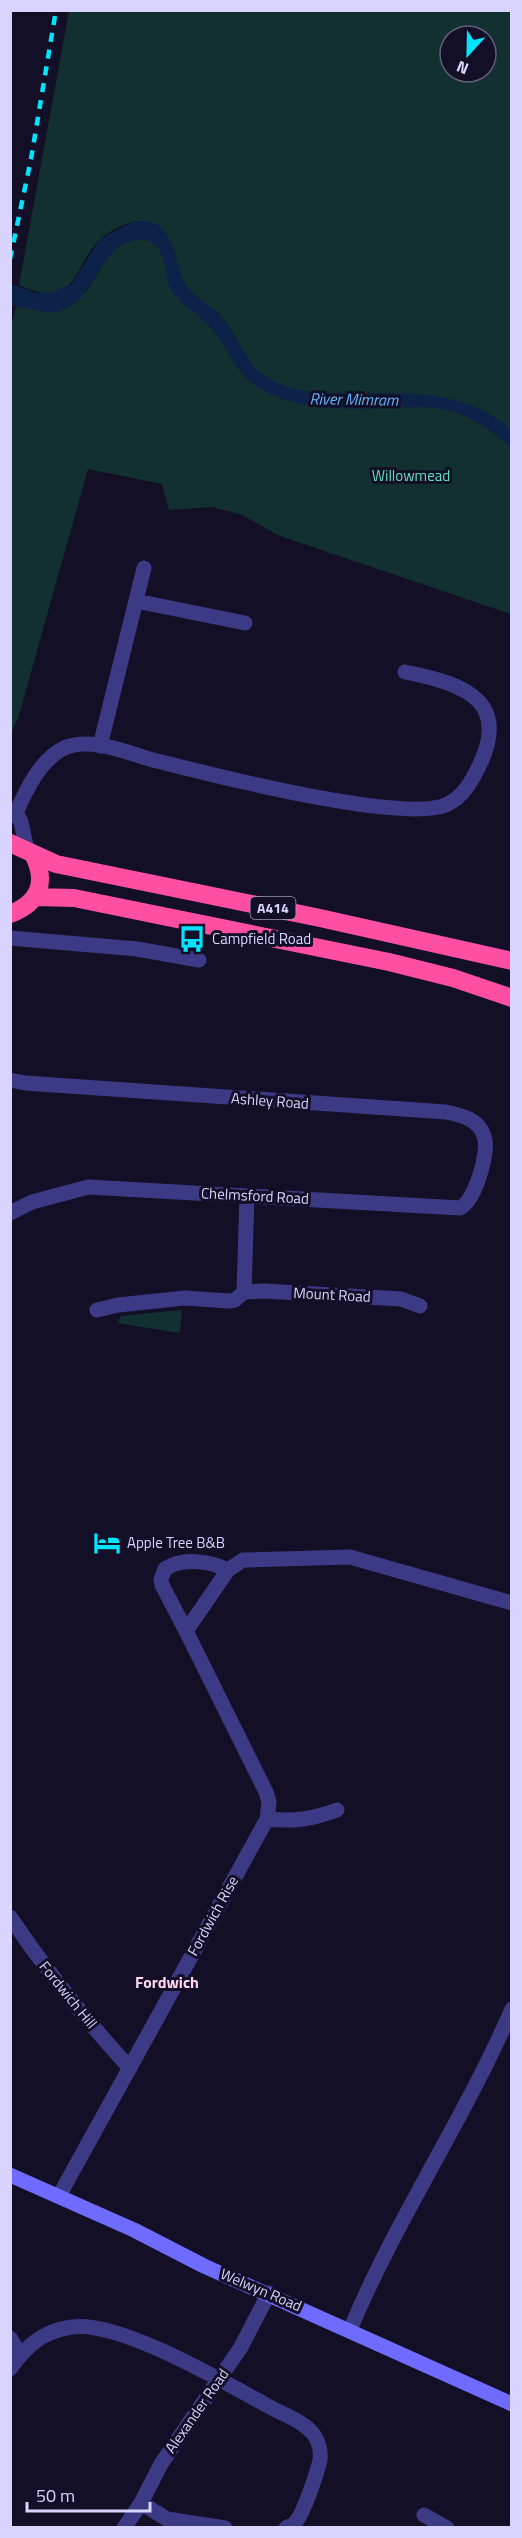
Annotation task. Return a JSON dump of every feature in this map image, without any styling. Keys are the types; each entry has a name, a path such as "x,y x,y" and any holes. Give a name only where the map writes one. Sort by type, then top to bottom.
{"highway":[{"path":"10,914 23,909 35,897 40,887 41,874 24,850"},
{"name":"A414","path":"24,850 70,867 320,918 512,961"},
{"name":"A414","path":"35,897 74,898 310,945 453,978 512,998"}],"main road":[{"name":"Welwyn Road","path":"10,2175 134,2230 204,2266 269,2293 512,2404"}],"street":[{"path":"100,746 144,568"},
{"path":"136,601 245,623"},
{"path":"24,850 21,822 13,814 36,775 49,759 64,748 79,744 100,746 312,796 372,805 436,808 448,804 467,787 486,752 491,726 488,714 480,704 457,686 438,678 405,672"},
{"path":"10,938 137,949 199,960"},
{"name":"Ashley Road","path":"10,1080 25,1083 446,1112 464,1116 478,1125 485,1136 485,1153 480,1172"},
{"name":"Chelmsford Road","path":"10,1213 32,1202 88,1187 460,1208 466,1205 472,1196 480,1172"},
{"path":"244,1292 247,1196"},
{"name":"Mount Road","path":"97,1310 185,1298 228,1301 235,1300 244,1292 264,1291 401,1299 420,1306"},
{"path":"186,1631 197,1619 228,1570 243,1560 339,1556 512,1603"},
{"path":"228,1570 215,1564 182,1562 165,1569 161,1579 162,1585 266,1792 269,1802 267,1819 294,1822 319,1817 337,1810"},
{"name":"Fordwich Rise","path":"59,2196 267,1819"},
{"name":"Fordwich Hill","path":"10,1917 74,2005 130,2068"},
{"path":"350,2330 367,2288 467,2104 512,2009"},
{"name":"Alexander Road","path":"124,2528 141,2503 161,2464 241,2347 269,2293"},
{"path":"10,2369 32,2342 49,2333 71,2327 90,2326 142,2343 219,2380 309,2429 316,2436 320,2446 320,2460 301,2512 294,2524 286,2528"},
{"path":"10,2337 20,2354"},
{"path":"141,2503 167,2519 225,2528"},
{"path":"424,2515 447,2528"}],"green space":[{"name":"Willowmead","path":"69,11 511,11 511,614 280,536 242,515 212,507 169,510 162,484 88,469 19,715 11,735 11,327 16,306 56,312 87,291 107,258 120,245 133,240 150,223 128,223 114,230 99,240 70,284 52,293 38,292 19,285"},
{"path":"182,1310 180,1333 117,1323 121,1316"}],"water":[{"name":"River Mimram","path":"132,222 150,222 158,225 164,231 188,288 222,317 251,363 273,381 312,392 410,394 453,400 474,406 493,416 511,430 511,448 477,423 462,415 438,408 323,407 290,401 259,388 244,376 211,328 183,304 174,293 170,287 160,251 150,242 142,240 127,242 116,249 80,299 69,308 50,312 11,305 11,284 36,293 49,293 71,285 100,239"}],"railway":[{"path":"10,259 31,159 56,10"}],"place":[{"name":"Campfield Road","path":"192,939"},
{"name":"Apple Tree B&B","path":"107,1543"}],"district":[{"name":"Fordwich","path":"167,1982"}]}
